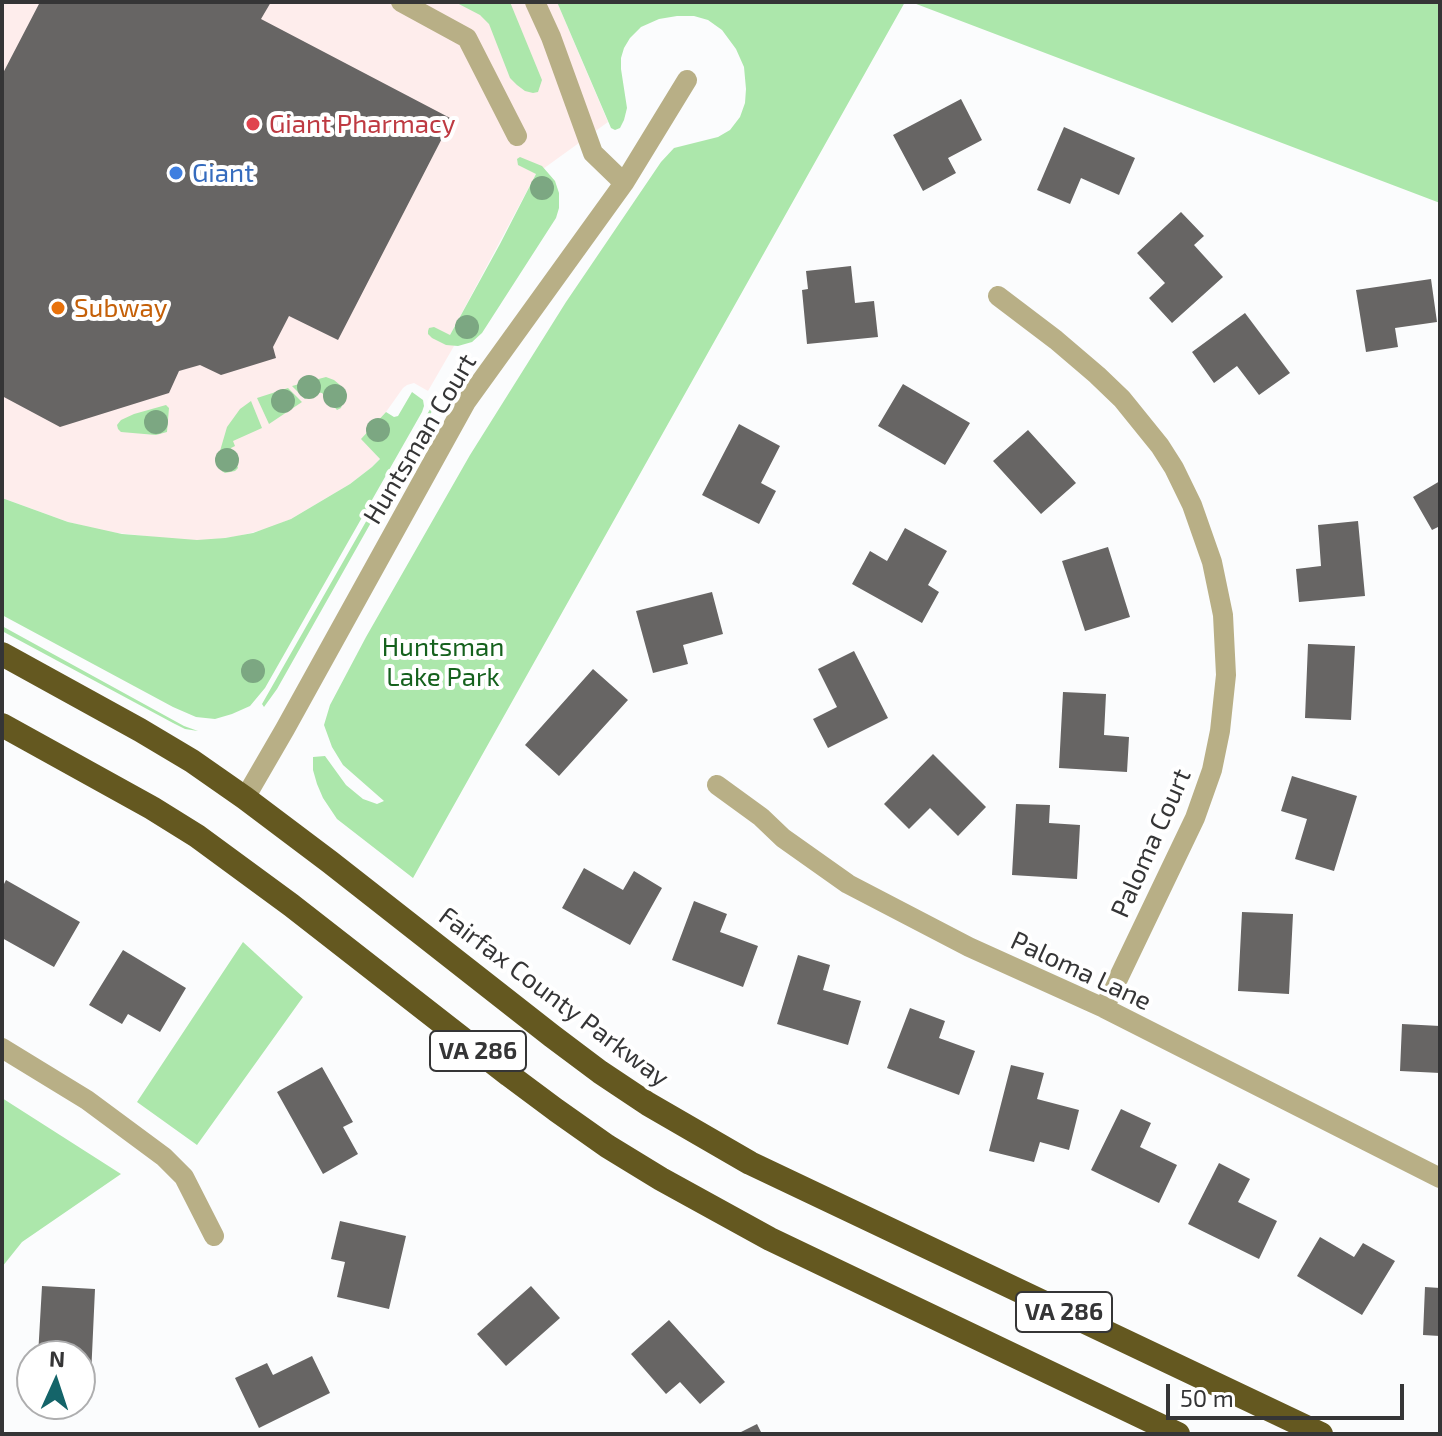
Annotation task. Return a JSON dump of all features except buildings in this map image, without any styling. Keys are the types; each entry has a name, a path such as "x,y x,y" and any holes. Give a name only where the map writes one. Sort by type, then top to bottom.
{"highway":[{"name":"Fairfax County Parkway","path":"2,654 192,761 354,881 564,1045 648,1104 701,1136 750,1163 1321,1434"},
{"name":"VA 286","path":"2,725 197,836 291,905 532,1093 607,1146 661,1179 770,1239 1178,1434"}],"street":[{"path":"401,2 467,38 517,136"},
{"path":"535,2 593,153 624,183"},
{"name":"Huntsman Court","path":"245,798 466,402 624,183 687,80"},
{"name":"Paloma Court","path":"998,296 1097,375 1122,399 1160,446 1192,505 1212,562 1223,615 1226,675 1212,770 1195,818 1104,1008"},
{"name":"Paloma Lane","path":"717,785 761,817 783,838 848,884 969,947 1104,1008 1440,1178"},
{"path":"2,1048 87,1100 164,1157 184,1177 214,1236"}],"shaded area":[{"path":"2,2 557,2 608,122 536,174 450,335 454,346 428,391 414,383 407,385 362,439 380,459 372,467 350,484 291,519 239,536 183,540 108,532 68,522 2,498"}],"green space":[{"path":"455,2 510,2 542,80 538,92 525,91 510,78 489,24 480,15"},
{"name":"Huntsman Lake Park","path":"557,2 905,2 413,878 337,819 323,798 313,770 313,757 325,756 346,785 363,799 377,804 384,801 343,765 332,747 324,725 330,705 470,455 566,302 661,162 674,148 718,137 730,130 740,117 745,103 744,67 722,30 708,20 694,16 659,19 641,27 624,48 621,69 627,108 620,128 611,128"},
{"path":"911,2 1440,2 1440,203"},
{"path":"520,157 542,166 555,181 559,193 556,218 482,333 472,342 446,345 428,334 429,328 434,327 450,335 500,244 536,174 518,165 517,159"},
{"path":"326,377 340,385 344,398 341,408 337,410 322,393 316,392 305,399 292,386"},
{"path":"288,388 302,402 269,424 257,398"},
{"path":"412,392 423,400 422,412 265,688 250,706 215,719 196,717 2,615 2,498 68,522 122,534 197,540 253,533 291,519 350,484 372,467 380,459 361,439 386,412 398,416"},
{"path":"251,401 262,428 233,441 235,446 231,448 238,468 225,473 222,471 220,451 227,427 240,409"},
{"path":"433,404 430,418 264,707 262,704"},
{"path":"166,405 169,408 167,432 156,435 121,432 118,429 121,420"},
{"path":"2,626 198,731 173,723 2,631"},
{"path":"243,942 303,997 197,1145 137,1102"},
{"path":"2,1098 121,1174 22,1242 2,1267"}],"place":[{"name":"Giant Pharmacy","path":"253,124"},
{"name":"Giant","path":"176,173"},
{"name":"Subway","path":"58,308"}]}
